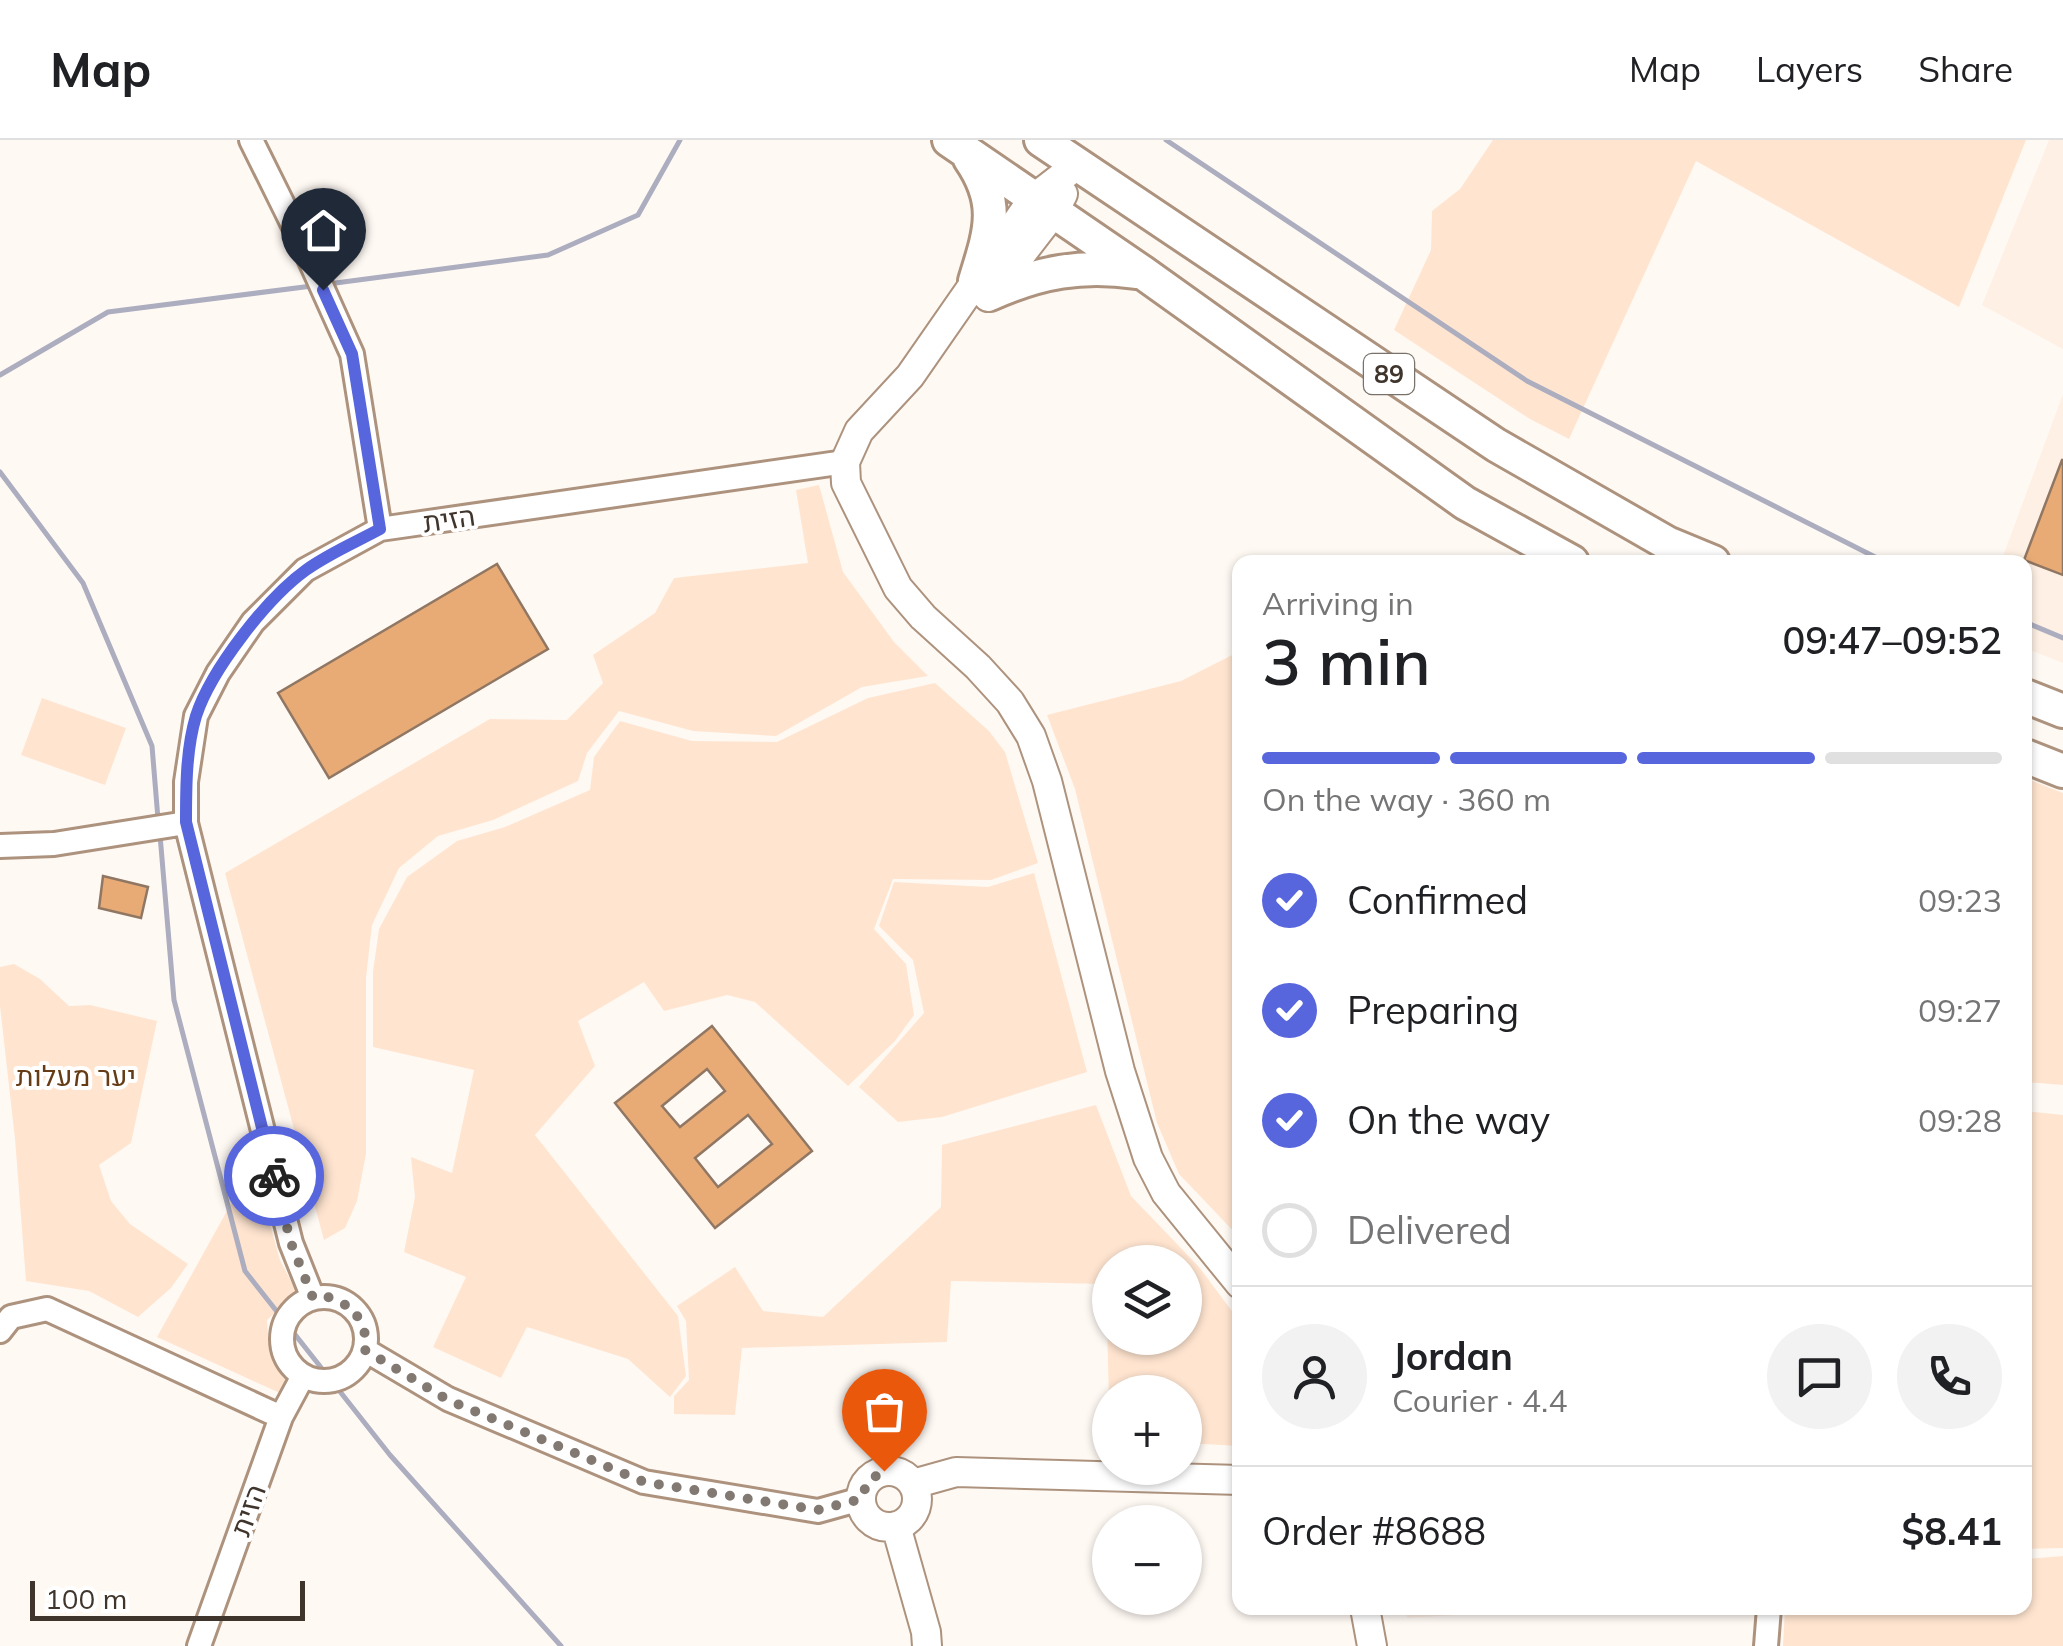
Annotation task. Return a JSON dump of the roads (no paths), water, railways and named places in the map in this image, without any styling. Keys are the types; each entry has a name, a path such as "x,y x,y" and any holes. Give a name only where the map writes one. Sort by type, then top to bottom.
{"highway":[{"name":"89","path":"1041,140 1496,445 1667,543 1696,555"},
{"name":"89","path":"957,145 1466,503 1559,555"},
{"path":"957,145 984,179 992,204 983,288 1066,269 1100,267 1142,272"},
{"path":"2032,696 2063,695"},
{"path":"2032,698 2063,711"},
{"path":"2032,759 2063,772"}],"main road":[{"path":"1077,165 983,288 859,431 845,462 846,483 898,588 1010,702 1031,736 1047,781 1120,1071 1148,1158 1166,1193 1232,1274"},
{"path":"884,1471 898,1472 913,1484 916,1506 912,1515 896,1526 875,1523 863,1508 861,1499 868,1481 884,1471"},
{"path":"913,1484 956,1472 1232,1480"},
{"path":"896,1526 927,1646"},
{"path":"1366,1615 1372,1646"}],"street":[{"path":"251,140 304,245 352,354 380,529"},
{"name":"הזית","path":"313,1298 291,1243 186,822 186,782 196,716 218,673 253,622 305,570 380,529 845,462"},
{"path":"0,846 54,844 186,822"},
{"path":"328,1297 354,1309 366,1336 365,1350 346,1376 317,1381 303,1376 288,1362 282,1348 282,1333 287,1319 300,1304 328,1297"},
{"path":"0,1330 11,1317 46,1309 281,1417"},
{"path":"365,1350 448,1400 644,1482 818,1510 861,1499"},
{"name":"הזית","path":"199,1646 281,1417 303,1376"},
{"path":"1766,1646 1768,1615"}],"waterway":[{"path":"328,284 548,255 638,215 680,140"},
{"path":"1166,140 1527,381 1871,555"},
{"path":"0,375 108,312 312,286"},
{"path":"0,472 83,583 152,746 158,819"},
{"path":"2032,625 2063,638"},
{"path":"160,835 174,1000 245,1271 390,1455 561,1646"}],"park label":[{"name":"יער מעלות","path":"76,1076"}]}
